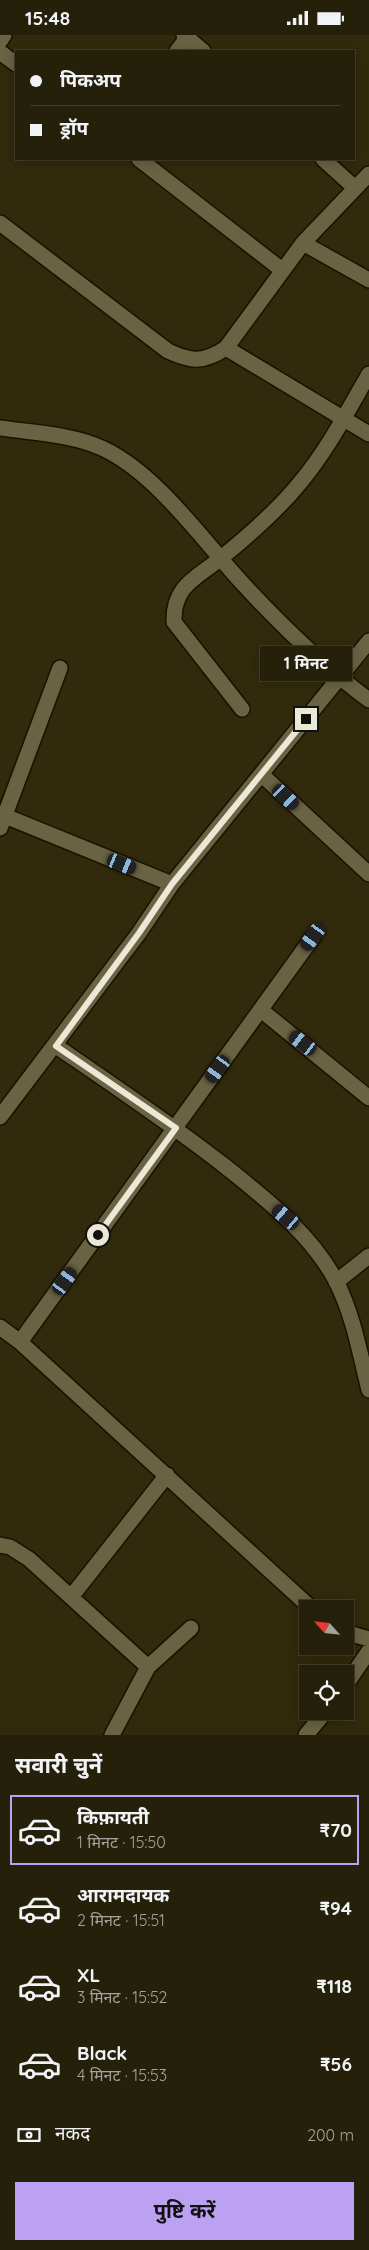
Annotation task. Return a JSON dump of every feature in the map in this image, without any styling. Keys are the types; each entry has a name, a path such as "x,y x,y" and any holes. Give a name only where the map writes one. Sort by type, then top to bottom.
{"street":[{"path":"0,41 4,35"},
{"path":"178,50 187,36 201,50"},
{"path":"0,52 15,64"},
{"path":"140,160 282,270"},
{"path":"323,160 355,188"},
{"path":"0,223 168,351 182,358 198,361 212,357 226,348 303,243 369,174"},
{"path":"303,243 369,280"},
{"path":"226,348 369,434"},
{"path":"242,709 174,621 174,607 178,595 190,581 220,559 298,486 328,445 369,374"},
{"path":"0,428 80,440 104,449 132,466 154,485 244,586 340,679 369,700"},
{"path":"3,1107 56,1046 139,933 172,884 369,641"},
{"path":"60,668 2,819 172,884"},
{"path":"261,774 369,874"},
{"path":"20,1342 313,937"},
{"path":"261,1009 369,1098"},
{"path":"56,1046 176,1128 286,1217 312,1246 336,1282 357,1339 369,1390"},
{"path":"336,1282 369,1256"},
{"path":"0,1327 20,1342 302,1600"},
{"path":"71,1597 167,1475"},
{"path":"0,1545 10,1547 29,1559 148,1667"},
{"path":"112,1735 148,1667 191,1628"},
{"path":"354,1635 369,1639"},
{"path":"354,1673 369,1651"},
{"path":"306,1735 318,1720"}],"route":[{"path":"98,1235 176,1128 56,1046 139,933 172,884 306,719"}]}
